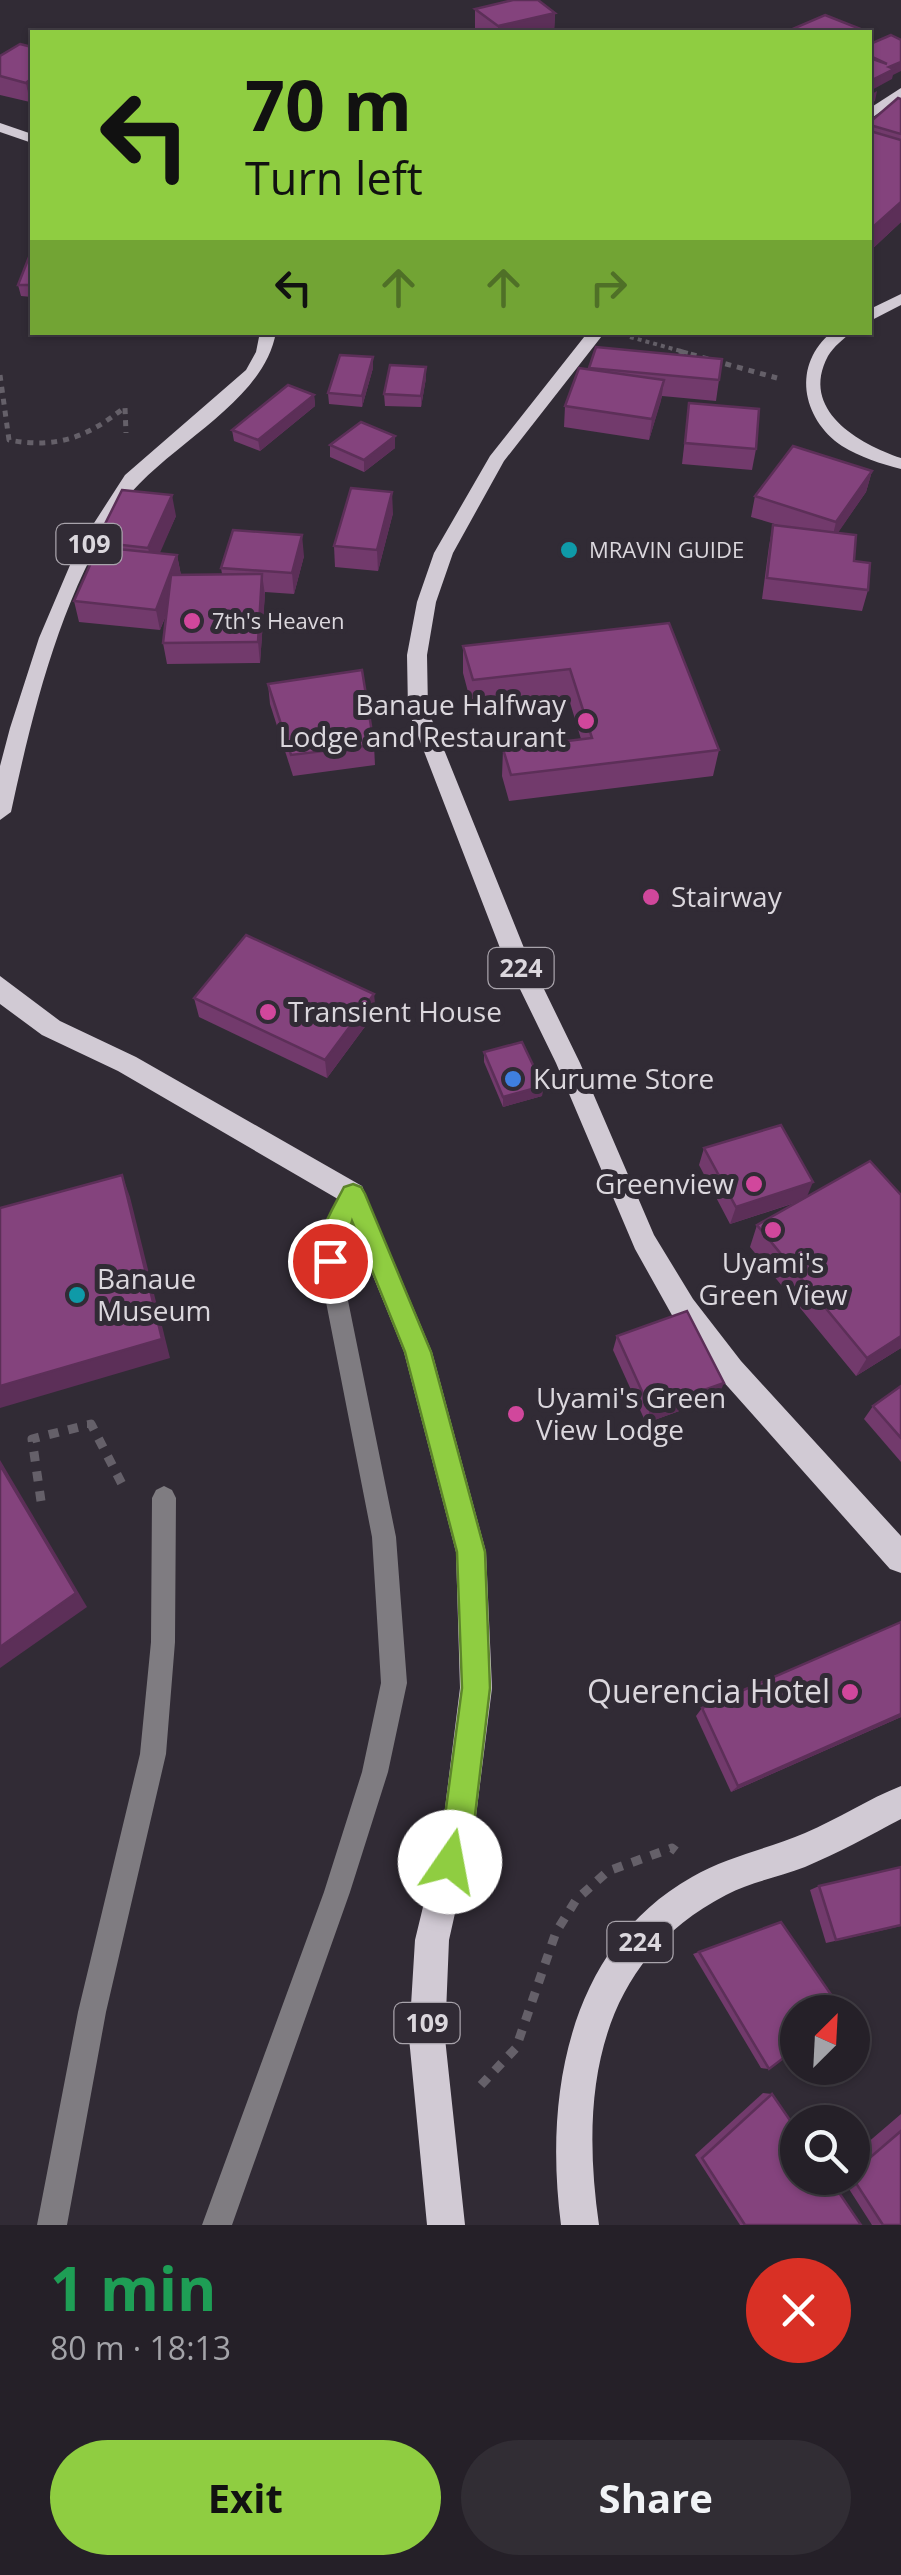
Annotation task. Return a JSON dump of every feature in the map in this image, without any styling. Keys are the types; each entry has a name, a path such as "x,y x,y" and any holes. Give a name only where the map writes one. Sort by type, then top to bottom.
{"main road":[{"path":"872,114 901,92"},
{"path":"0,127 30,139"},
{"path":"872,315 901,299"},
{"name":"109","path":"0,812 12,755 87,546 131,479 238,388 258,366 268,335"},
{"name":"224","path":"594,335 516,434 467,506 436,562 417,640 418,710 512,948 606,1147 644,1241 683,1308 731,1370 901,1558"},
{"path":"839,335 820,352 812,370 815,400 838,434 853,445 901,464"},
{"path":"0,986 51,1028 143,1072 353,1194"},
{"name":"109","path":"353,1194 418,1352 471,1552 476,1688 459,1824 432,1940 426,2038 446,2225"},
{"name":"224","path":"580,2225 575,2199 576,2113 586,2046 606,1986 650,1930 716,1882 807,1849 901,1802"}],"lane":[{"path":"217,2225 337,1892 376,1772 394,1683 384,1537 330,1261 336,1229 353,1194"},
{"path":"52,2225 92,2012 153,1754 164,1642 164,1498"}],"path":[{"path":"625,335 812,388"},
{"path":"0,375 5,432 10,440 58,445 95,433 125,408 131,479"},
{"path":"42,1501 32,1439 90,1424 131,1502"}],"building":[{"path":"513,0 538,0 555,13 498,26 475,9"},
{"path":"825,15 863,30 790,30"},
{"path":"891,35 901,40 901,62 872,80 872,59 887,64 872,57 872,43"},
{"path":"20,44 30,46 30,80 26,83 0,76 0,56"},
{"path":"901,99 901,134 872,126 872,120"},
{"path":"872,132 901,140 901,202 873,227"},
{"path":"30,255 30,285 18,285"},
{"path":"596,347 722,359 719,380 589,368"},
{"path":"340,355 373,357 362,396 328,393"},
{"path":"390,365 426,367 421,396 384,394"},
{"path":"579,368 664,380 652,419 565,406"},
{"path":"288,385 314,395 258,440 232,430"},
{"path":"689,403 759,409 756,449 685,443"},
{"path":"361,422 395,436 364,460 330,445"},
{"path":"793,446 872,471 836,522 755,496"},
{"path":"351,488 392,492 377,550 334,546"},
{"path":"122,490 172,495 148,548 96,542"},
{"path":"773,525 856,535 854,561 870,563 868,590 767,578"},
{"path":"233,530 302,535 292,573 221,568"},
{"path":"98,547 177,555 156,610 74,601"},
{"path":"262,574 258,642 163,643 171,575"},
{"path":"669,623 719,750 511,775 503,749 592,738 570,669 473,680 463,646"},
{"path":"362,670 374,745 291,755 268,684"},
{"path":"246,935 374,994 325,1060 194,998"},
{"name":"Kurume Store","path":"522,1042 543,1086 503,1097 484,1052"},
{"path":"781,1125 813,1182 736,1207 704,1148"},
{"path":"870,1161 901,1195 901,1336 867,1358 757,1225"},
{"name":"Banaue Museum","path":"122,1175 162,1339 0,1386 0,1208"},
{"path":"687,1311 724,1383 650,1409 617,1336"},
{"path":"901,1386 901,1438 873,1406"},
{"path":"0,1465 76,1593 0,1647"},
{"path":"901,1622 901,1714 738,1786 702,1708"},
{"path":"901,1867 901,1925 836,1940 819,1886"},
{"path":"781,1922 831,1995 780,1995 780,2061 769,2069 699,1952"},
{"path":"772,2094 780,2106 780,2195 841,2195 861,2225 745,2225 702,2158"},
{"path":"901,2131 901,2225 883,2225 864,2195 870,2195 870,2158"}],"place":[{"name":"MRAVIN GUIDE","path":"569,550"},
{"name":"7th's Heaven","path":"192,621"},
{"name":"Banaue Halfway Lodge and Restaurant","path":"586,721"},
{"name":"Stairway","path":"651,897"},
{"name":"Transient House","path":"268,1012"},
{"name":"Kurume Store","path":"513,1079"},
{"name":"Greenview","path":"754,1184"},
{"name":"Uyami's Green View","path":"773,1230"},
{"name":"Banaue Museum","path":"77,1295"},
{"name":"Uyami's Green View Lodge","path":"516,1414"},
{"name":"Querencia Hotel","path":"850,1692"}],"route":[{"path":"330,1261 336,1229 353,1194 418,1352 471,1552 476,1688 459,1824 450,1862"}]}
